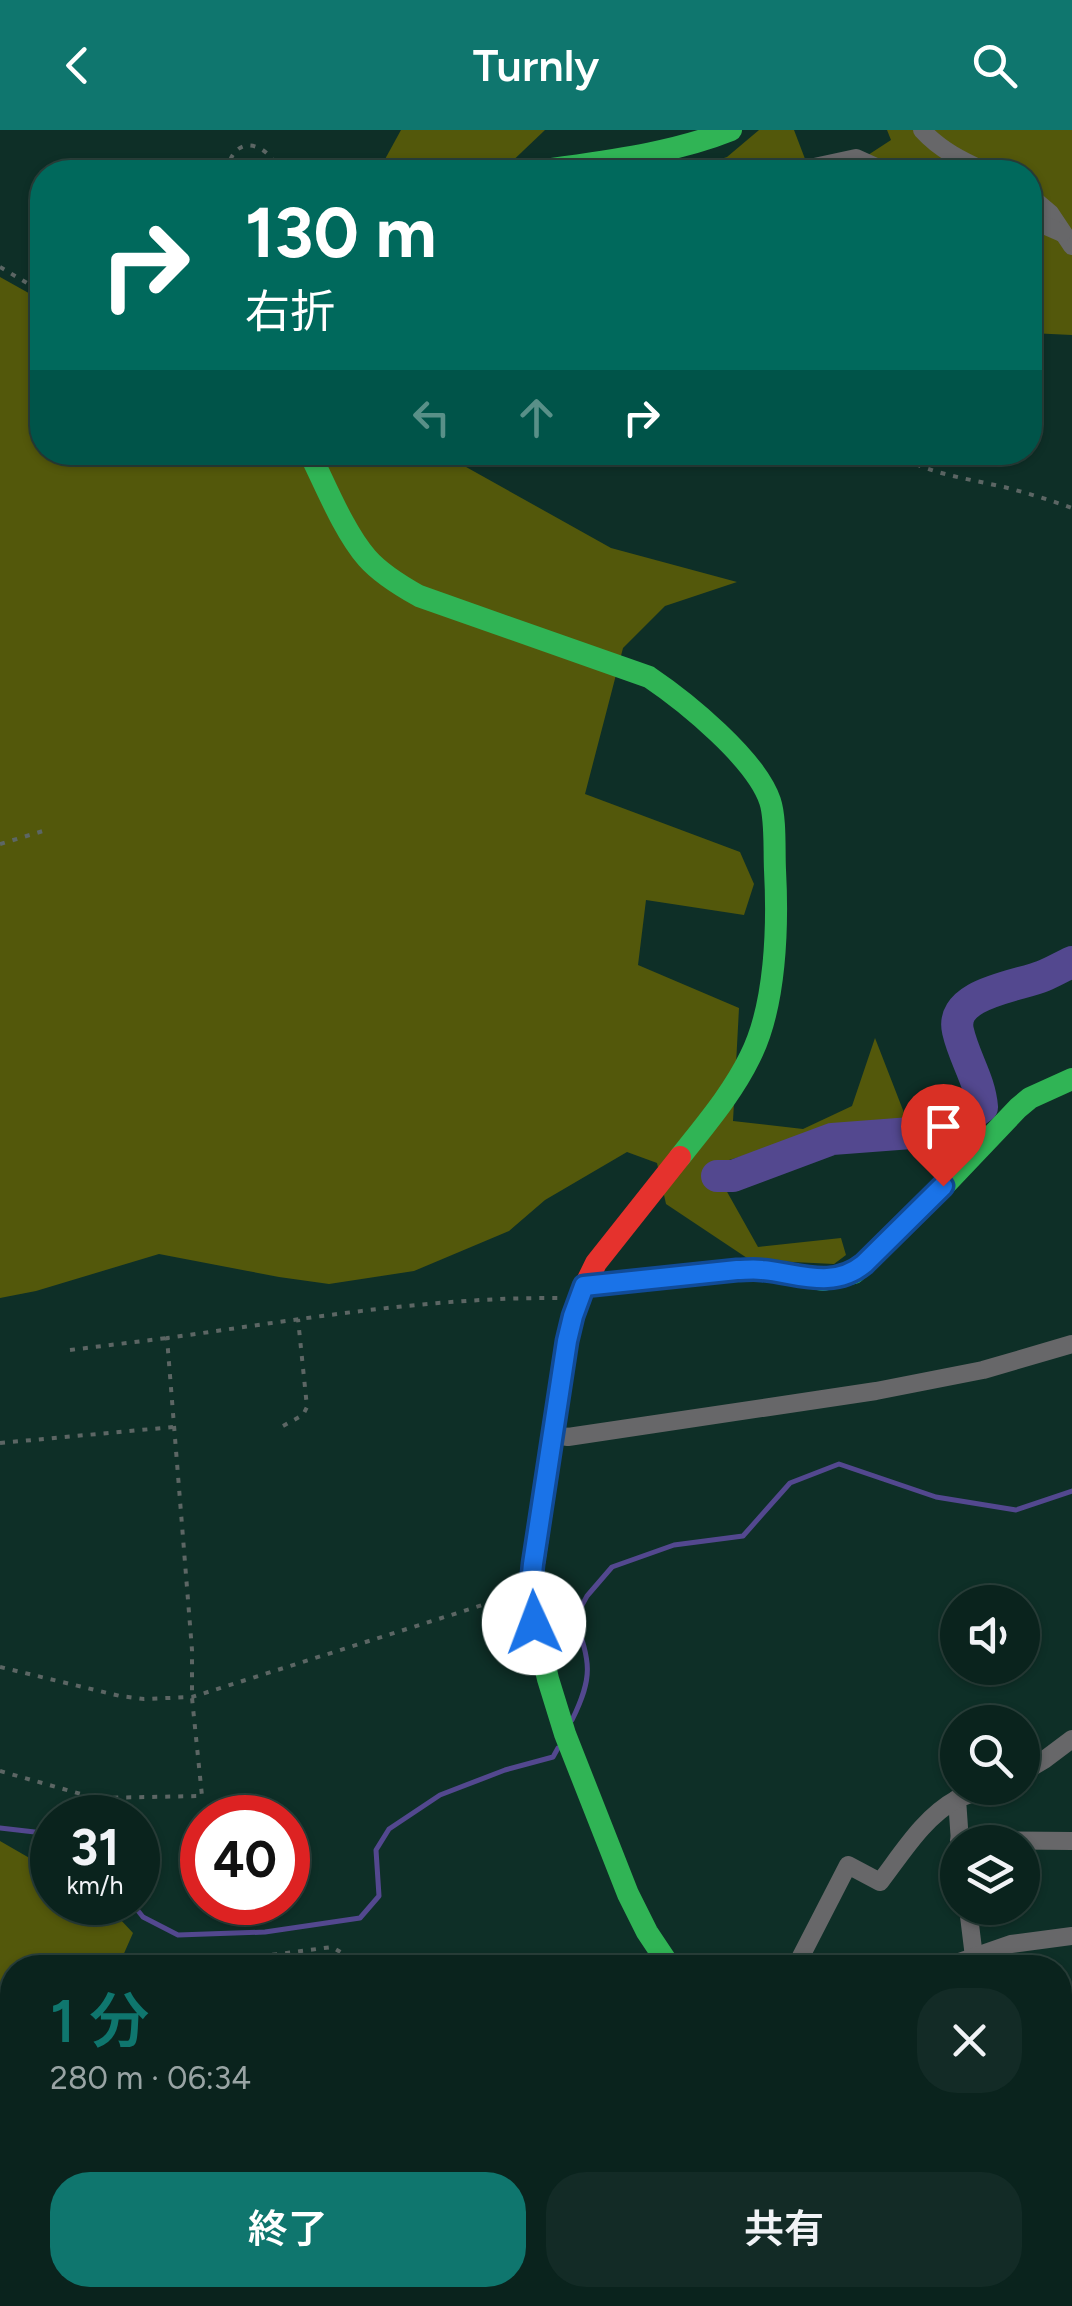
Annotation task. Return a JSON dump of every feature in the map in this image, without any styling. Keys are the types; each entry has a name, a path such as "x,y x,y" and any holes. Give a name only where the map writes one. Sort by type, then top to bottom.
{"street":[{"path":"607,160 709,139 731,130"},
{"path":"922,130 962,160"},
{"path":"1042,206 1067,239"},
{"path":"1042,226 1067,239"},
{"path":"316,465 354,540 368,560 396,583 462,612 649,677 677,696 732,748 760,779 771,803 777,908 764,1020 751,1056 722,1102 596,1263 582,1292 567,1341 530,1594 538,1643 560,1724 626,1894 640,1924 662,1955"},
{"path":"582,1292 737,1270 823,1280 854,1273 1018,1108 1030,1098 1072,1079"},
{"path":"554,1435 568,1437 876,1391 983,1370 1072,1344"},
{"path":"1040,1762 1072,1739"},
{"path":"803,1955 848,1865 880,1882 929,1818 946,1805"},
{"path":"1040,1841 1072,1841"},
{"path":"970,1925 974,1955"},
{"path":"980,1955 1011,1944 1072,1936"}],"path":[{"path":"229,160 238,148 246,146 263,150 273,160"},
{"path":"0,268 30,285"},
{"path":"914,465 1072,508"},
{"path":"0,844 43,831"},
{"path":"70,1350 298,1320 582,1292"},
{"path":"284,1426 303,1415 308,1407 298,1320"},
{"path":"0,1771 95,1798 202,1796 167,1338"},
{"path":"0,1444 173,1427"},
{"path":"0,1667 132,1698 192,1698 517,1594 530,1594"},
{"path":"271,1955 332,1948 344,1955"}],"shaded area":[{"path":"401,130 545,130 514,160 385,160"},
{"path":"759,130 794,130 805,160 717,160 727,157"},
{"path":"887,130 1072,130 1072,335 1042,334 1042,160 860,160 891,140"},
{"path":"0,277 30,294 30,465 462,465 611,548 737,582 665,606 623,648 585,794 740,852 754,884 744,915 646,900 638,965 739,1008 733,1121 803,1129 852,1106 875,1038 908,1123 828,1131 712,1165 758,1247 841,1238 846,1255 834,1264 750,1260 666,1204 657,1163 627,1152 545,1200 509,1231 414,1271 329,1284 159,1254 0,1298"},
{"path":"0,1841 30,1858 30,1925 126,1925 133,1933 123,1955 0,1955"}],"waterway":[{"path":"717,1176 733,1176 832,1139 951,1130 982,1107 958,1031 958,1018 964,1008 988,993 1043,976 1072,962"},
{"path":"572,1720 587,1680 584,1647 575,1618 587,1596 612,1567 674,1545 743,1536 790,1483 839,1464 936,1497 1016,1510 1072,1491"},
{"path":"159,1925 178,1935 265,1932 360,1918 379,1896 376,1850 389,1829 440,1795 553,1757 558,1748"},
{"path":"0,1828 30,1831"}],"traffic: fast":[{"path":"613,160 658,152 731,130"},
{"path":"315,465 350,535 385,574 419,596 649,677 718,733 762,785 773,817 776,892 773,965 765,1014 743,1071 680,1157"},
{"path":"584,1286 737,1270 760,1269 823,1280 854,1273 1018,1108 1030,1098 1072,1079"},
{"path":"534,1564 530,1594 535,1623 565,1734 628,1894 662,1955"}],"traffic: jam":[{"path":"534,1564 567,1341 579,1298 596,1263 680,1157"}],"route":[{"path":"534,1623 530,1594 533,1564 567,1341 584,1286 737,1270 823,1280 841,1278 864,1264 943,1186"}]}
